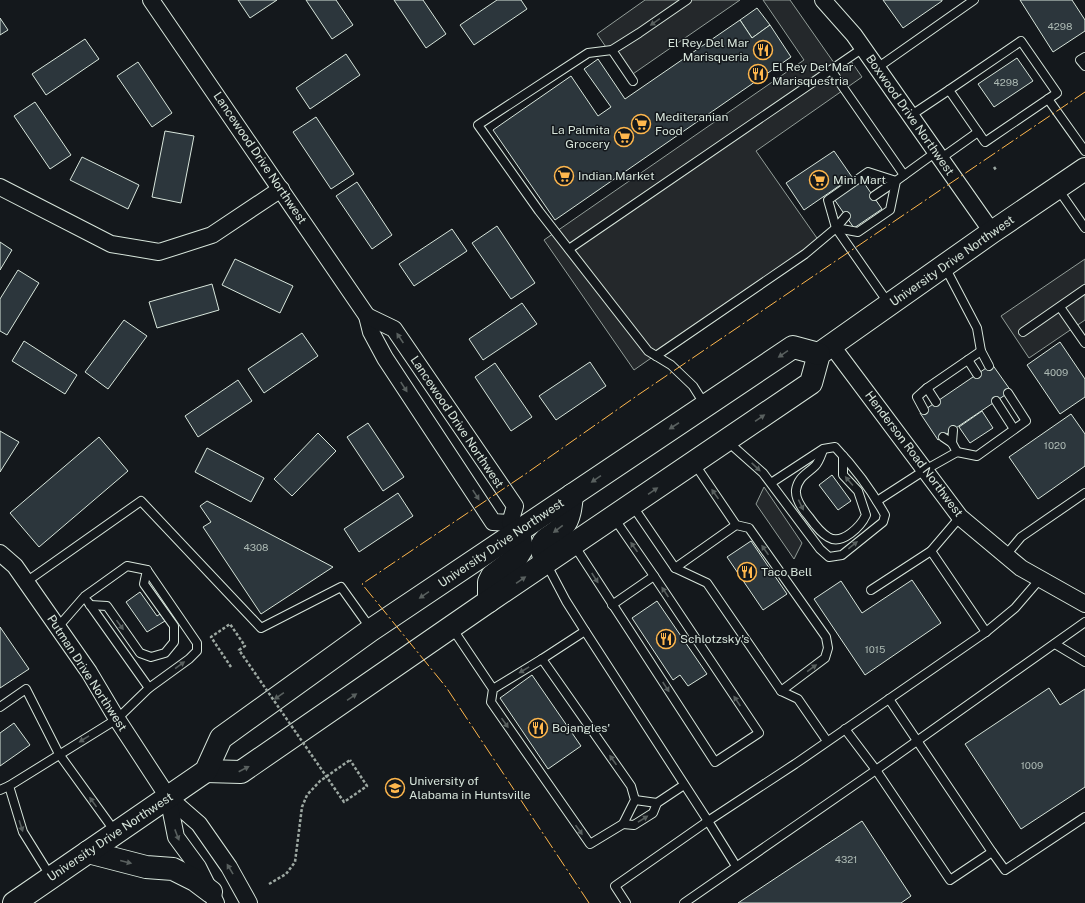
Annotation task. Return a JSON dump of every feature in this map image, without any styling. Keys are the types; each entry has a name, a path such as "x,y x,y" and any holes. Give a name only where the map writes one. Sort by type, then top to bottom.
{"highway":[{"name":"University Drive Northwest","path":"14,903 206,771 221,738 514,528 572,495 793,348 826,350 992,232 1085,169"},
{"path":"206,771 241,772 546,562 614,518 811,383 826,350"},
{"path":"546,562 541,547 544,541 564,525 571,506 572,495"},
{"path":"489,602 489,582 492,576 517,557 522,549 520,538 514,528"},
{"path":"88,852 146,866 173,869 195,880 213,898"}],"street":[{"name":"Lancewood Drive Northwest","path":"151,0 282,189 367,316 371,332 385,358 493,522 514,528 515,506 394,329 367,316"},
{"name":"Boxwood Drive Northwest","path":"823,0 854,35 992,232"},
{"path":"0,187 111,244 159,252 212,235 282,189"},
{"name":"Henderson Road Northwest","path":"826,350 924,470 960,517 1021,568 1085,604"},
{"name":"Putman Drive Northwest","path":"0,553 15,566 89,672 117,719 168,797"},
{"path":"168,797 176,837 198,867 213,898"},
{"path":"168,797 199,824 229,867 249,903"}],"lane":[{"path":"686,0 612,50 588,53 478,124 539,211 648,351 672,365 692,386 706,406"},
{"path":"876,68 974,0"},
{"path":"910,116 1021,41 1057,94 985,142 949,90"},
{"path":"569,249 863,48"},
{"path":"612,50 632,81"},
{"path":"1085,57 1080,60 1085,66"},
{"path":"831,70 904,175"},
{"path":"1048,99 1085,151"},
{"path":"874,196 904,175 978,132"},
{"path":"889,305 836,228 828,200 868,172 896,181"},
{"path":"836,228 858,232 890,210 896,181"},
{"path":"1058,188 1085,228"},
{"path":"656,356 805,254 836,228 846,216"},
{"path":"944,266 977,328 981,351 989,366"},
{"path":"1023,332 1085,289"},
{"path":"1060,307 1085,343"},
{"path":"924,410 917,397 927,388 981,351"},
{"path":"968,360 977,374"},
{"path":"927,388 936,402"},
{"path":"877,501 924,470 957,452 977,456 1026,421 1008,393"},
{"path":"996,401 1014,429"},
{"path":"952,443 953,430"},
{"path":"943,437 952,443 957,452"},
{"path":"727,441 763,473 771,484 820,549 829,557 842,554 883,522 885,515 877,501 835,447 823,449 771,484"},
{"path":"823,449 816,465 800,478 796,491 801,507 815,525 829,538 840,539 854,531 862,523 866,514 858,491 843,475 843,456"},
{"path":"694,463 736,525 749,528 826,637 828,648 825,658 781,691"},
{"path":"1006,555 1021,537 1085,493"},
{"path":"26,582 140,501 261,628 341,587 371,630"},
{"path":"632,505 675,568 707,583 781,691 798,699 827,741"},
{"path":"871,590 931,551 960,517"},
{"path":"574,545 715,762 759,733 614,518"},
{"path":"675,568 736,525"},
{"path":"931,551 986,632"},
{"path":"546,562 566,601 736,866"},
{"path":"0,790 9,786 117,719 149,688 189,659 197,651 197,643 147,570 127,566 85,596 58,627"},
{"path":"90,605 107,606 140,653 150,657 165,653 174,642 174,626 144,584 147,570"},
{"path":"612,605 654,576"},
{"path":"626,903 614,886 986,632 1015,608 1040,579"},
{"path":"85,596 149,688"},
{"path":"684,903 918,741 1085,622"},
{"path":"452,628 493,689 491,702 590,844 622,824 635,800 631,786 542,659"},
{"path":"493,689 585,631"},
{"path":"1055,644 1085,662"},
{"path":"0,706 26,689 59,754 116,833"},
{"path":"888,699 1005,870 1085,817"},
{"path":"845,729 876,770 950,880 992,852"},
{"path":"622,824 634,825 653,813 657,803 684,785"},
{"path":"9,786 24,832 52,877"},
{"path":"635,800 657,803"}],"path":[{"path":"231,667 211,637 230,624 246,646 239,650 344,802 367,786 350,760 320,781 307,796 302,807 296,862 286,874 269,884"}],"shaded area":[{"path":"645,0 740,0 627,78 597,34"},
{"path":"763,0 790,0 839,70 851,61 862,77 756,151 819,241 634,370 544,240 804,60"},
{"path":"1085,259 1085,320 1029,358 1001,316"},
{"path":"764,487 802,543 794,559 756,504"}],"building":[{"path":"238,0 277,0 250,18"},
{"path":"306,0 336,0 353,25 332,39"},
{"path":"394,0 423,0 446,34 426,48"},
{"path":"497,0 521,0 527,9 474,45 460,25"},
{"path":"883,0 942,0 942,1 903,28"},
{"path":"1020,0 1072,0 1085,20 1085,31 1053,52"},
{"path":"757,8 770,25 752,38 740,20"},
{"path":"0,18 8,30 0,35"},
{"path":"740,20 752,38 770,25 791,57 555,220 493,130 571,76 598,116 611,107 584,69 598,59 625,99"},
{"path":"85,39 99,59 46,95 32,74"},
{"path":"346,54 360,75 310,109 296,88"},
{"path":"1017,58 1033,81 994,107 978,84"},
{"path":"138,62 172,113 152,127 117,76"},
{"path":"35,102 71,155 50,169 14,116"},
{"path":"316,117 354,174 331,189 293,132"},
{"path":"165,131 194,136 181,203 152,197"},
{"name":"Mini Mart","path":"834,151 852,177 804,210 786,183"},
{"path":"82,157 139,185 128,209 70,180"},
{"path":"862,180 882,209 854,228 834,199"},
{"path":"357,182 392,235 372,249 336,196"},
{"path":"497,226 535,283 511,299 472,243"},
{"path":"452,229 467,251 414,286 399,264"},
{"path":"0,242 12,250 0,270"},
{"path":"235,259 293,286 280,313 222,285"},
{"path":"18,270 39,283 7,335 0,331 0,299"},
{"path":"212,284 219,310 157,328 149,302"},
{"path":"522,303 537,324 483,360 469,339"},
{"path":"124,320 147,336 108,389 85,372"},
{"path":"302,333 318,356 264,393 248,369"},
{"path":"24,341 77,375 65,394 12,361"},
{"path":"1060,342 1085,379 1085,397 1060,414 1027,365"},
{"path":"590,362 606,386 556,420 539,396"},
{"path":"495,363 532,417 511,431 475,377"},
{"path":"992,364 1011,391 938,440 920,413"},
{"path":"238,380 252,401 198,437 185,416"},
{"path":"982,411 993,428 970,443 959,427"},
{"path":"1071,414 1085,434 1085,466 1038,499 1009,457"},
{"path":"368,423 404,477 383,491 347,437"},
{"path":"0,431 19,442 0,472"},
{"path":"318,433 336,451 292,496 274,479"},
{"path":"99,437 128,471 39,547 10,513"},
{"path":"207,448 264,478 251,502 195,472"},
{"path":"832,475 851,501 838,510 819,485"},
{"path":"398,493 413,516 359,552 344,529"},
{"path":"207,501 333,567 261,614 203,527 211,522 200,506"},
{"path":"751,541 787,594 763,610 727,557"},
{"path":"912,580 941,623 865,675 814,599 841,581 862,613"},
{"path":"140,592 157,616 160,614 165,621 147,632 126,602"},
{"path":"657,601 707,674 688,686 680,675 673,680 632,618"},
{"path":"0,627 29,669 0,688"},
{"path":"532,675 581,746 548,769 500,698"},
{"path":"1049,688 1060,705 1085,689 1085,787 1021,829 965,744"},
{"path":"14,723 30,745 0,766 0,733"},
{"path":"862,821 911,896 901,903 738,903"}],"power":[{"path":"589,903 446,687 362,584 1085,92"}],"place":[{"name":"El Rey Del Mar Marisqueria","path":"763,50"},
{"name":"El Rey Del Mar Marisquestria","path":"758,74"},
{"name":"Mediteranian Food","path":"641,124"},
{"name":"La Palmita Grocery","path":"624,137"},
{"name":"Indian Market","path":"564,176"},
{"name":"Mini Mart","path":"819,180"},
{"name":"Taco Bell","path":"747,572"},
{"name":"Schlotzsky's","path":"666,639"},
{"name":"Bojangles'","path":"538,728"},
{"name":"University of Alabama in Huntsville","path":"395,788"}]}
